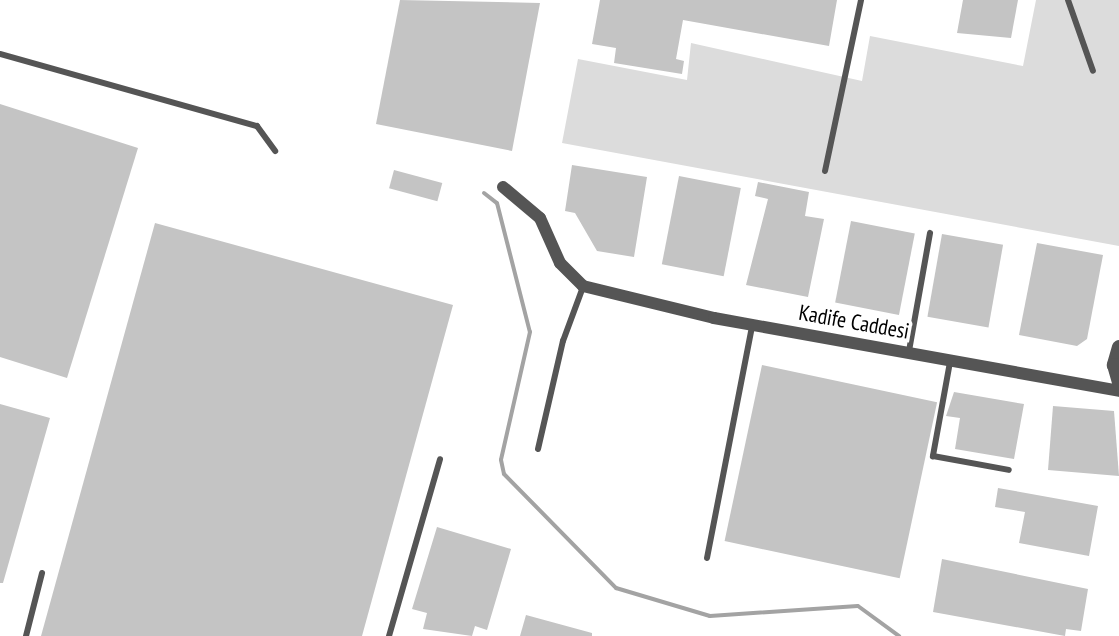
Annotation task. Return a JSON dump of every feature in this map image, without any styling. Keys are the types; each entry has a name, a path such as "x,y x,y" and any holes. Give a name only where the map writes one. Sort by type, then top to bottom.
{"street":[{"path":"503,187 540,218 560,263 583,286"},
{"name":"Kadife Caddesi","path":"583,286 753,325 1119,391"},
{"path":"1119,347 1114,365 1119,382"}],"lane":[{"path":"825,171 861,0"},
{"path":"1068,0 1093,71"},
{"path":"0,54 257,126 275,151"},
{"path":"909,351 930,233"},
{"path":"538,449 563,341 583,286"},
{"path":"707,558 753,325"},
{"path":"951,359 933,456 1009,470"},
{"path":"389,636 440,459"},
{"path":"26,636 42,573"}],"shaded area":[{"path":"1036,0 1119,0 1119,246 562,143 578,59 687,80 691,43 862,81 870,36 1023,66"}],"building":[{"path":"400,0 540,3 512,151 376,124"},
{"path":"600,0 837,0 829,46 683,20 676,59 684,61 682,74 614,63 616,48 592,44"},
{"path":"963,0 1018,0 1011,38 957,33"},
{"path":"0,104 138,148 67,378 0,357"},
{"path":"572,165 647,177 634,257 597,251 575,213 565,211"},
{"path":"394,170 442,183 437,201 389,188"},
{"path":"679,176 741,188 724,276 662,264"},
{"path":"758,182 809,192 805,216 824,219 808,297 746,285 768,199 755,196"},
{"path":"851,221 915,233 899,315 835,302"},
{"path":"155,223 453,305 362,636 41,636"},
{"path":"942,234 1003,245 988,327 927,317"},
{"path":"1037,243 1103,255 1087,339 1077,346 1019,335"},
{"path":"762,365 937,402 900,578 725,541"},
{"path":"954,392 1024,404 1014,459 955,449 960,418 946,416"},
{"path":"0,404 50,418 3,583 0,583"},
{"path":"1053,406 1114,411 1119,476 1048,470"},
{"path":"998,488 1098,506 1089,556 1019,543 1025,512 995,507"},
{"path":"437,527 511,549 487,630 475,626 472,636 423,629 427,613 412,609"},
{"path":"942,559 1088,589 1081,631 1066,629 1065,636 933,612"},
{"path":"526,615 592,633 592,636 520,636"}],"waterway":[{"path":"484,193 497,203 530,332 501,460 504,474 616,588 710,616 858,606 899,636"}]}
